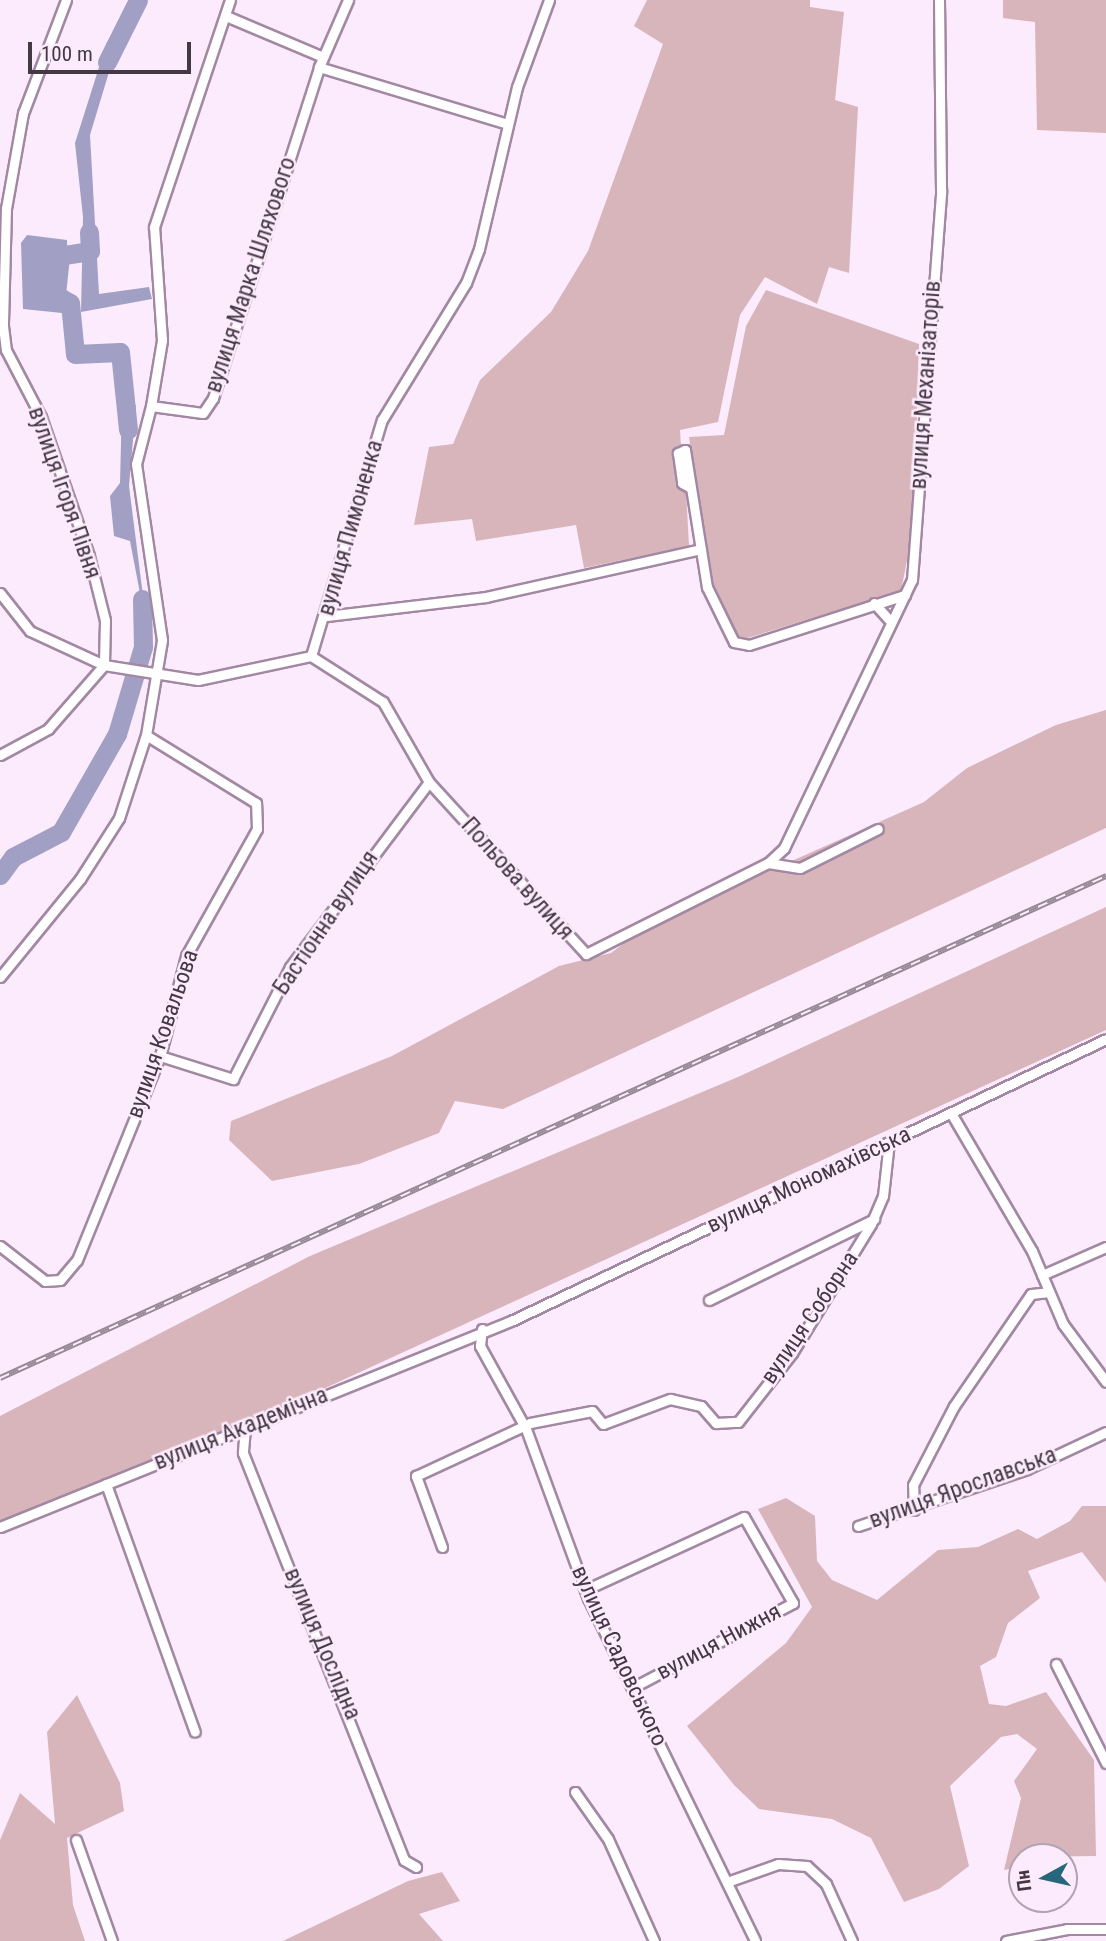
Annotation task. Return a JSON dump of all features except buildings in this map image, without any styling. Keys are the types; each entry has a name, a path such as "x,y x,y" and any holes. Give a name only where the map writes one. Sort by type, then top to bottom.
{"street":[{"name":"вулиця Ігоря Півня","path":"66,0 23,113 6,208 3,326 6,350 41,418 89,556 105,620 104,664"},
{"path":"0,976 80,879 119,818 146,735 162,640 136,464 151,406 162,340 154,227 230,0"},
{"name":"вулиця Марка Шляхового","path":"151,406 203,413 213,398 319,67 348,0"},
{"name":"вулиця Пимоненка","path":"311,656 327,616 361,475 382,420 466,283 508,124 549,0"},
{"name":"вулиця Механізаторів","path":"829,751 905,595 919,527 919,425 941,190 939,0"},
{"path":"226,16 323,57"},
{"path":"319,67 508,124"},
{"path":"691,488 709,596 730,636 744,646 905,595"},
{"path":"327,616 486,597 701,549"},
{"path":"0,593 30,631 104,664 157,675 198,680 311,656"},
{"path":"874,603 891,622"},
{"name":"Польова вулиця","path":"311,656 383,702 429,782 586,954 768,863 816,791 829,751"},
{"path":"0,755 48,729 104,664"},
{"name":"вулиця Ковальова","path":"0,1246 45,1281 60,1280 77,1260 160,1056 186,956 257,829 256,803 146,735"},
{"name":"Бастіонна вулиця","path":"160,1056 233,1079 290,967 429,782"},
{"path":"768,863 800,868 878,829"},
{"name":"вулиця Мономахівська","path":"482,1329 513,1321 1106,1039"},
{"path":"951,1113 1042,1275 1063,1324 1106,1382"},
{"name":"вулиця Соборна","path":"526,1429 593,1411 603,1424 670,1399 701,1406 716,1423 738,1422 792,1353 874,1219 883,1196 889,1142"},
{"path":"709,1300 874,1219"},
{"path":"1042,1275 1106,1247"},
{"path":"914,1510 913,1485 954,1406 1031,1294 1049,1292"},
{"name":"вулиця Садовського","path":"482,1329 483,1352 526,1429 585,1590 755,1941"},
{"name":"вулиця Академічна","path":"0,1527 482,1329"},
{"path":"454,1341 483,1352"},
{"path":"226,1435 242,1447 245,1428"},
{"path":"442,1547 416,1476 526,1429"},
{"name":"вулиця Ярославська","path":"858,1526 914,1510 1027,1469 1106,1432"},
{"name":"вулиця Дослідна","path":"242,1447 404,1860 416,1867"},
{"path":"106,1484 195,1732"},
{"name":"вулиця Нижня","path":"585,1590 744,1517 793,1603 632,1688"},
{"path":"1056,1664 1106,1763"},
{"path":"575,1792 608,1839 654,1941"},
{"path":"76,1840 112,1941"},
{"path":"727,1882 778,1864 807,1866 826,1884 852,1941"},
{"path":"1006,1941 1067,1928 1106,1929"}],"shaded area":[{"path":"647,0 810,0 810,7 844,12 835,100 858,107 849,273 829,267 817,304 765,277 740,315 718,422 680,430 681,447 673,451 676,485 686,490 689,546 584,568 576,525 476,541 472,519 414,525 429,447 453,444 480,380 551,312 588,251 663,44 634,26"},
{"path":"1003,0 1106,0 1106,133 1037,130 1035,22 1003,18"},
{"path":"766,290 919,344 914,525 901,591 744,639 736,636 712,591 689,437 724,435 746,326"},
{"path":"1106,710 1106,828 503,1109 455,1101 439,1133 359,1164 272,1181 229,1140 231,1121 392,1056 559,966 611,953 648,925 924,802 967,768 1056,725"},
{"path":"1106,907 1106,1030 175,1457 0,1521 0,1416 310,1256 738,1077"},
{"path":"786,1498 815,1516 817,1561 832,1580 877,1600 938,1550 978,1547 1018,1529 1037,1539 1070,1521 1082,1506 1106,1506 1106,1583 1082,1552 1028,1571 1040,1598 1008,1623 996,1657 980,1666 989,1704 1006,1706 1046,1692 1094,1760 1096,1856 1078,1856 1078,1843 1010,1843 1021,1798 1014,1781 1037,1749 1017,1734 1001,1737 950,1786 969,1866 939,1889 904,1902 871,1838 832,1819 759,1809 734,1785 687,1726 786,1643 812,1607 758,1509"},
{"path":"77,1695 120,1783 124,1811 67,1838 73,1905 85,1941 0,1941 0,1840 20,1793 55,1824 47,1732"},
{"path":"1008,1853 1008,1869 1004,1870"},
{"path":"442,1872 460,1901 419,1914 443,1941 283,1941 408,1881"}],"water":[{"path":"119,39 90,135 99,294 149,287 152,299 81,312 83,217 75,143 107,42"},
{"path":"27,235 67,240 68,274 62,282 67,308 62,313 23,309 21,243"},
{"path":"122,403 136,405 129,486 148,635 130,541 114,536 110,496 120,483"}],"waterway":[{"path":"107,62 138,0"},
{"path":"89,232 90,251 60,256 56,295 70,303 75,354 120,352 128,430"},
{"path":"0,875 13,857 61,832 117,734 143,647 142,599"}],"railway":[{"path":"0,1378 1106,876"}]}
